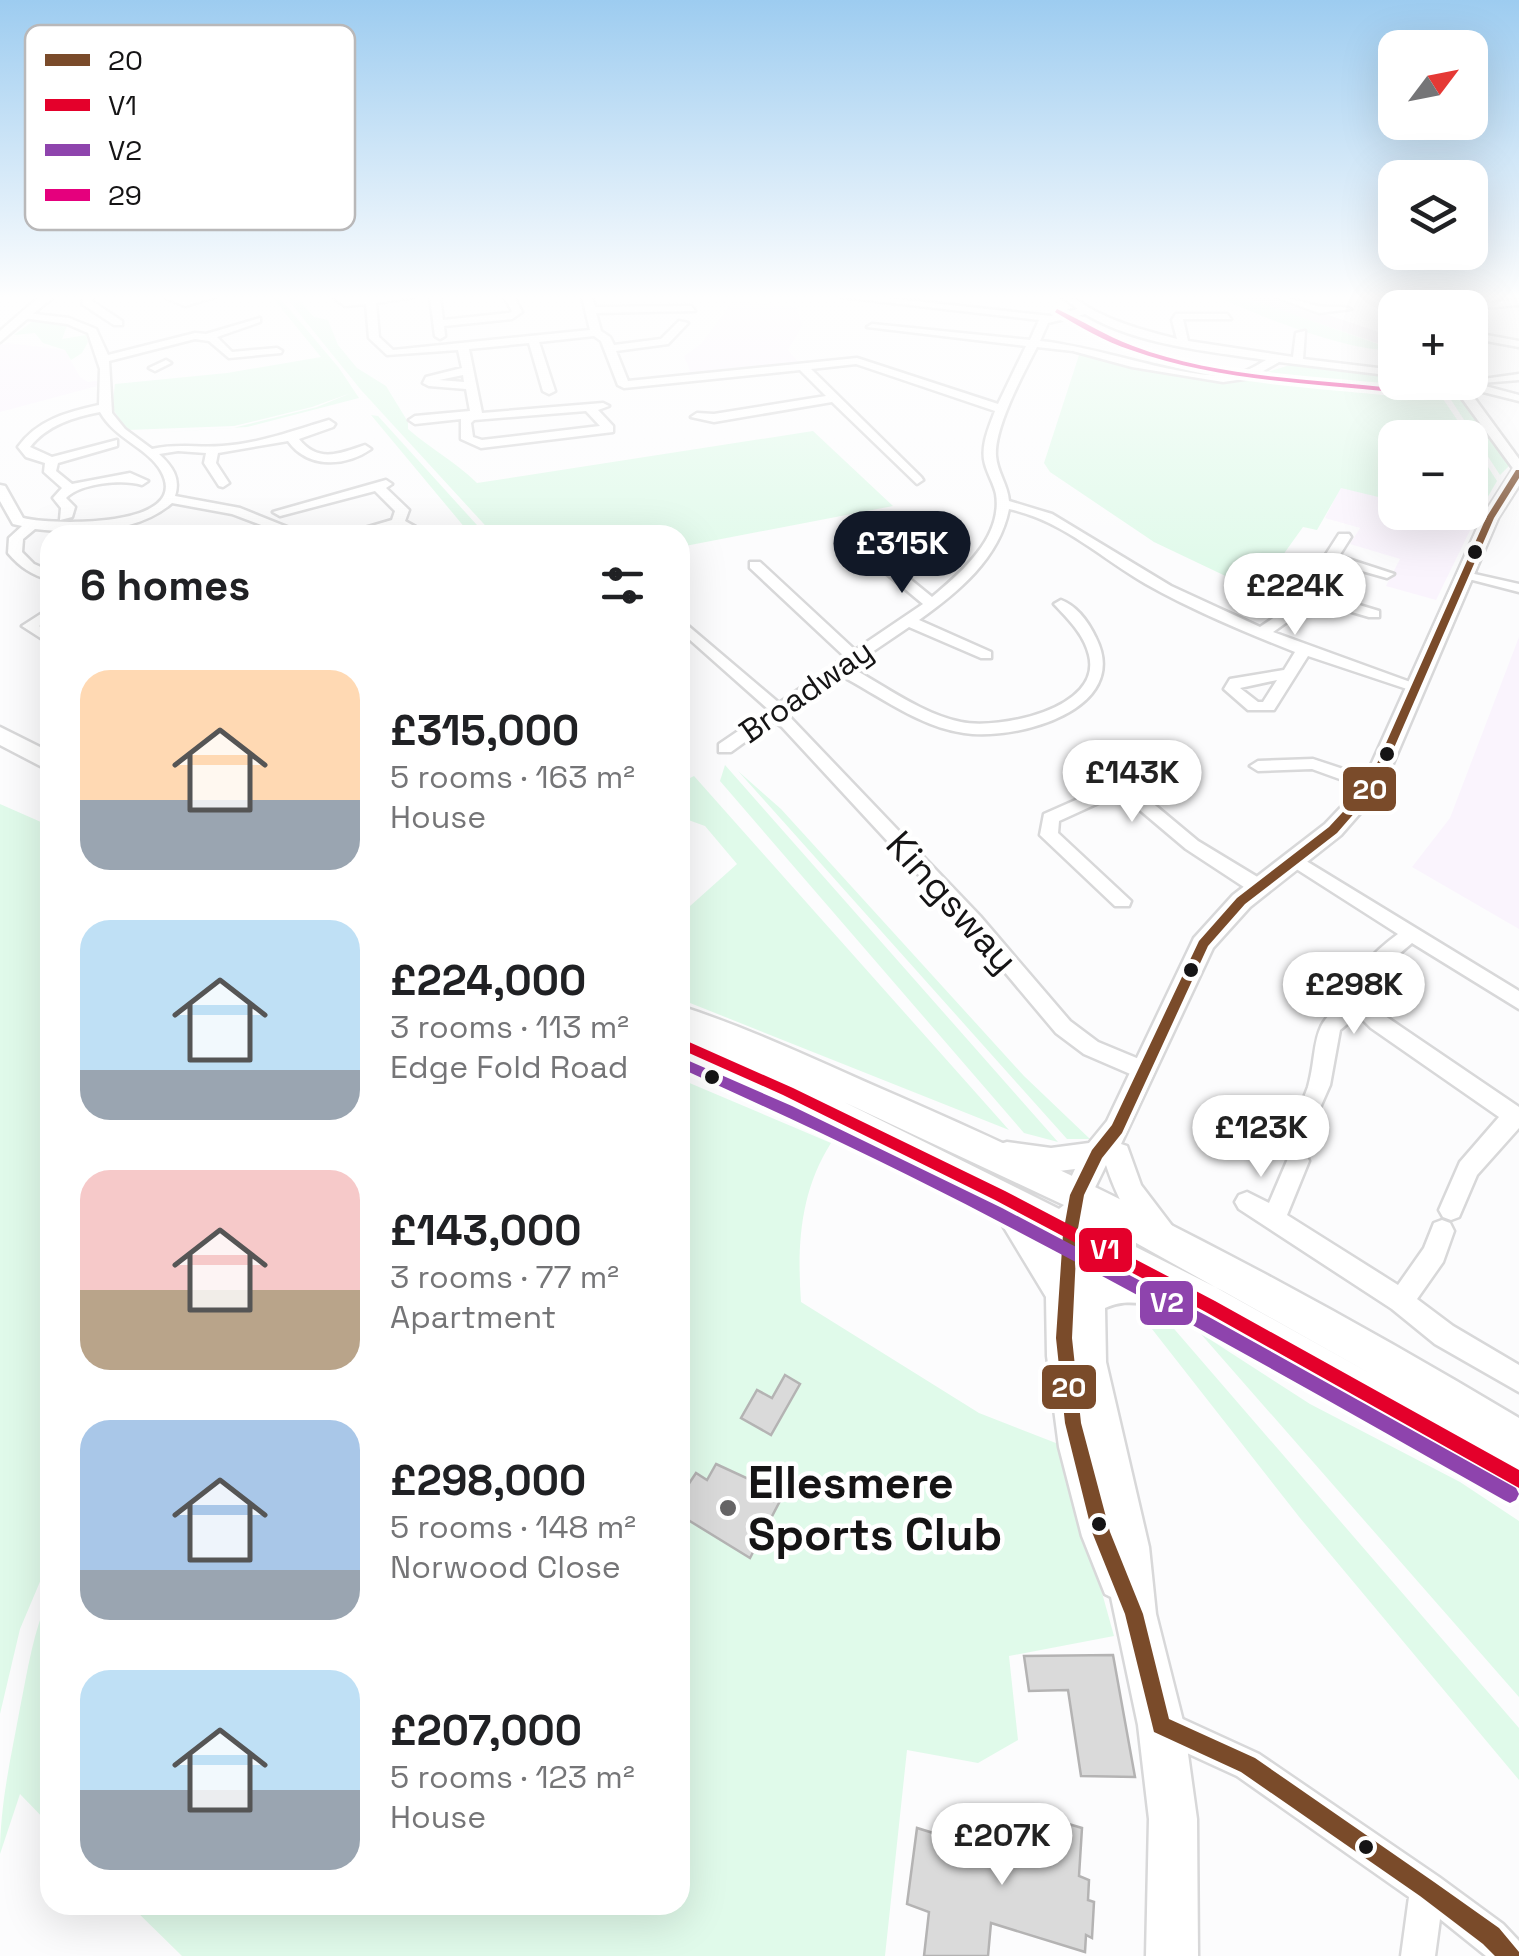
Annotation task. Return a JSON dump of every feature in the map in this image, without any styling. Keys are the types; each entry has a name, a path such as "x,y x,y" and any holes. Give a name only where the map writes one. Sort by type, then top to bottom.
{"highway":[{"path":"0,735 40,757"},
{"path":"0,755 40,777"},
{"path":"690,1022 987,1150 1210,1303 1519,1479"},
{"path":"732,1040 762,1063 1084,1219 1244,1304 1519,1467"},
{"path":"690,1047 804,1098 1003,1199 1184,1250 1519,1442"},
{"path":"1003,1199 1075,1297"},
{"path":"1084,1219 1075,1297 1064,1338 1073,1423 1101,1532 1134,1614 1161,1725 1173,1819 1172,1956"},
{"path":"1075,1297 1132,1282 1152,1284 1210,1303"}],"main road":[{"path":"1084,1219 1110,1146 1203,944 1234,905 1353,810 1373,786 1499,501 1517,474"},
{"path":"987,1150 1051,1160 1110,1146"},
{"path":"1110,1146 1124,1182 1140,1208 1184,1250"}],"street":[{"path":"103,525 144,515 168,498 171,481 148,453 120,434 104,408 104,388"},
{"path":"415,420 471,417 596,406 610,429 476,444 467,439 465,422 471,417 476,413 471,388"},
{"path":"826,388 917,480"},
{"path":"940,388 1004,410"},
{"path":"1014,388 990,453 1003,487 1004,504 1039,512 1146,578 1302,653 1416,688"},
{"path":"701,418 835,398"},
{"path":"1471,400 1517,474"},
{"path":"104,408 74,413 26,441 25,450 52,461 104,444"},
{"path":"148,453 178,447 214,450 292,437 332,424"},
{"path":"292,437 302,454 312,461 360,452"},
{"path":"214,450 210,463 224,484"},
{"path":"52,461 50,472 69,488"},
{"path":"64,517 68,506 59,498 69,488 130,476 142,481"},
{"path":"279,513 382,485 402,510 398,524 393,525"},
{"path":"0,489 15,518 40,527"},
{"path":"168,498 235,511 273,525"},
{"name":"Broadway","path":"725,748 930,603 984,553 1004,504"},
{"path":"30,526 16,538 8,555 40,572"},
{"path":"1260,634 1295,611 1344,537"},
{"path":"852,539 930,603"},
{"path":"1330,558 1388,574"},
{"path":"754,565 854,658"},
{"path":"1466,574 1519,588"},
{"path":"1307,594 1374,614"},
{"path":"839,668 962,728 986,729 1048,718 1086,692 1100,662 1097,648 1061,604"},
{"path":"40,617 29,626 40,633"},
{"path":"906,620 986,655"},
{"name":"Kingsway","path":"690,632 788,723 949,895 1063,1027 1091,1048 1143,1070"},
{"path":"1288,674 1302,653"},
{"path":"1258,766 1313,764 1373,786"},
{"path":"1122,901 1056,842 1047,829 1050,818 1112,792 1139,800 1192,845 1257,886"},
{"path":"1293,859 1519,1002"},
{"path":"1360,1005 1372,967 1411,934"},
{"path":"1360,1005 1378,1022 1516,1117 1468,1169 1434,1254 1401,1301"},
{"path":"1274,1220 1322,1078 1328,1029 1346,1010 1360,1005"},
{"path":"1246,1202 1401,1301 1444,1335 1519,1379"},
{"path":"1161,1725 1248,1765 1492,1936 1510,1956"},
{"path":"1418,1956 1426,1889"}],"shaded area":[{"path":"0,388 89,388 0,412"},
{"path":"1341,487 1378,497 1378,530 1470,530 1436,600 1386,586 1400,559 1350,544 1360,528 1325,518"},
{"path":"1519,637 1519,929 1412,867 1450,818"}],"green space":[{"path":"114,388 353,388 359,398 234,428 317,407 351,393 234,426 127,430 112,408"},
{"path":"387,388 408,422 408,429 477,483 813,431 893,506 690,545 690,525 485,525 361,390"},
{"path":"1068,388 1378,388 1378,400 1444,400 1457,420 1378,420 1378,497 1341,488 1317,530 1303,527 1257,591 1154,542 1050,472 1044,463"},
{"path":"1451,400 1467,400 1480,420 1464,420"},
{"path":"371,415 378,416 477,525 463,525"},
{"path":"1488,431 1503,454 1509,466 1500,475 1488,457"},
{"path":"1488,467 1497,481 1488,496"},
{"path":"725,765 1058,1142 1024,1133 720,781"},
{"path":"738,771 781,809 1024,1076 1090,1139 1067,1139"},
{"path":"694,776 1009,1130 690,1003 690,906 737,864 705,826 690,821 690,778"},
{"path":"0,804 40,822 40,1582 20,1629 0,1714"},
{"path":"690,1083 831,1143 813,1180 803,1220 801,1302 979,1413 1061,1445 1114,1636 1009,1656 1018,1740 978,1763 907,1750 885,1956 182,1956 140,1915 690,1915"},
{"path":"1141,1315 1169,1323 1519,1728 1519,1780 1300,1518"},
{"path":"1200,1333 1310,1404 1460,1482 1519,1521 1519,1697"},
{"path":"40,1621 40,1815 20,1794 0,1854 4,1799"}],"building":[{"path":"785,1375 800,1384 771,1435 741,1418 757,1390 772,1398"},
{"name":"Ellesmere Sports Club","path":"716,1464 764,1486 762,1491 780,1501 750,1558 690,1521 690,1482 696,1473 707,1480"},
{"path":"1113,1655 1135,1777 1081,1776 1068,1690 1029,1691 1024,1656"},
{"path":"1012,1807 1082,1828 1079,1876 1089,1880 1088,1900 1094,1902 1092,1938 1086,1935 1085,1952 991,1923 988,1956 924,1956 929,1912 907,1904 917,1828 1008,1856"}],"transit line":[{"name":"20","path":"1161,1725 1134,1614 1101,1532 1073,1423 1064,1338 1070,1234 1077,1195 1097,1154 1117,1129 1203,944 1241,901 1333,830 1372,787 1490,518 1519,472"},
{"name":"V1","path":"690,1048 1000,1195 1519,1479"},
{"name":"V2","path":"690,1066 892,1161 1101,1267 1510,1494"},
{"name":"20","path":"1161,1725 1248,1765 1427,1889 1491,1936 1510,1956"}],"place":[{"name":"Ellesmere Sports Club","path":"728,1508"}]}
